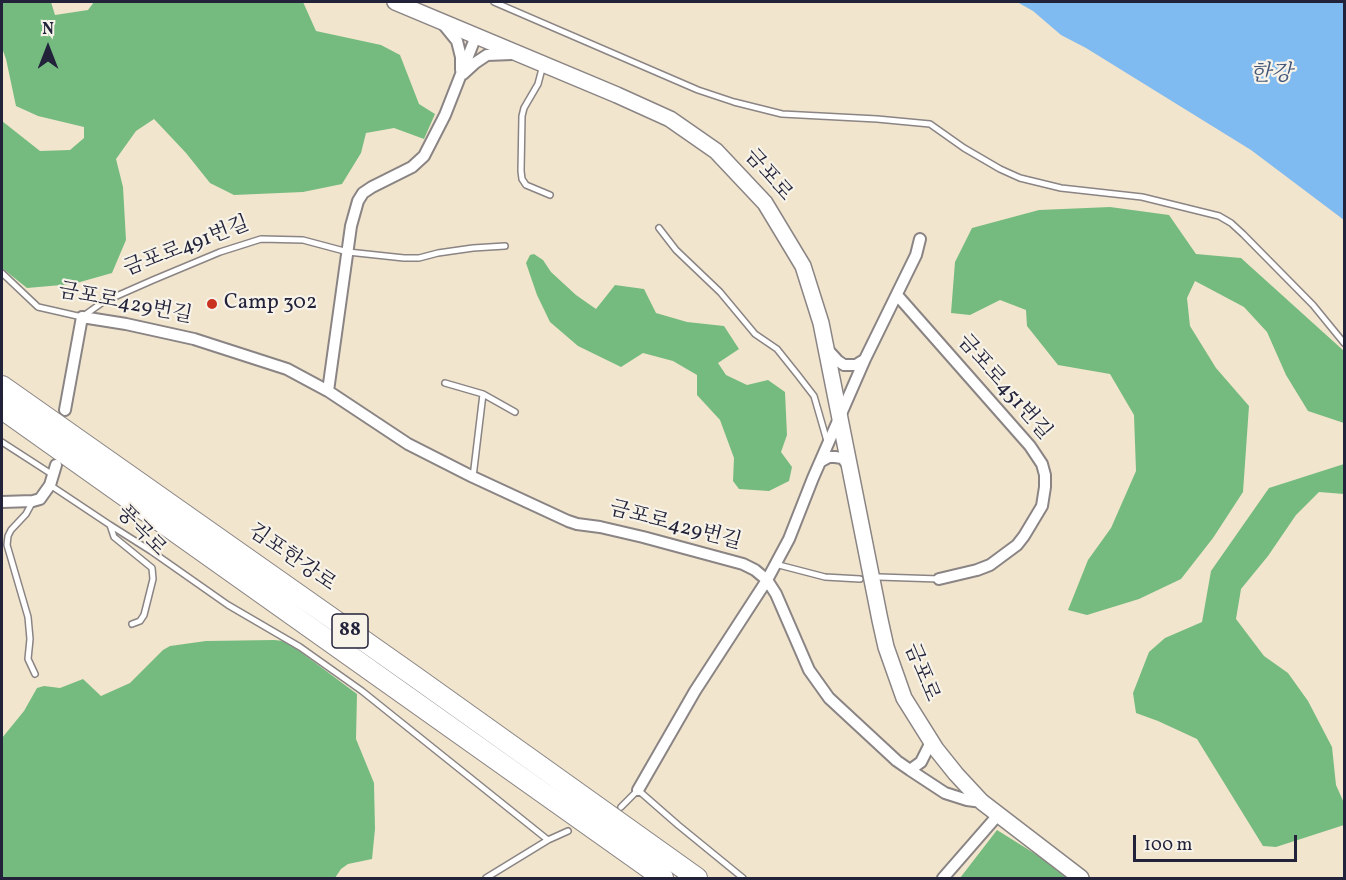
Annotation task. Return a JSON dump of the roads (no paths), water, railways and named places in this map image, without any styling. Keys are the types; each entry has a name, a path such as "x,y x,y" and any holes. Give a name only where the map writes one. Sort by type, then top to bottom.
{"highway":[{"name":"김포한강로","path":"2,386 414,676 697,879"},
{"name":"88","path":"2,409 663,879"}],"main road":[{"name":"금포로","path":"394,2 670,119 693,133 733,168 765,204 798,256 812,292 827,349 886,647 904,698 931,742 982,802 1081,879"}],"street":[{"path":"439,20 457,41 461,57 461,76"},
{"path":"328,391 354,210 363,194 419,162 429,147 476,36"},
{"path":"461,76 487,55 519,54"},
{"path":"638,790 695,691 767,580 789,539 819,462 865,359 916,255 920,239"},
{"name":"금포로451번길","path":"897,296 1030,446 1042,464 1045,475 1042,506 1017,545 984,567 939,579"},
{"path":"65,410 82,317"},
{"name":"금포로429번길","path":"82,317 194,339 287,369 328,391 408,444 472,477 577,524 611,529 743,564 755,570 767,580 776,594 801,654 818,685 829,698 854,723 910,770 945,793 982,802"},
{"path":"827,349 844,365 856,365 865,359"},
{"path":"819,462 828,457 835,457 842,459 850,467"},
{"path":"2,502 40,499 53,475"},
{"path":"910,770 921,762 931,742"},
{"path":"943,879 998,815"}],"lane":[{"path":"494,2 698,90 734,102 782,114 930,124 964,148 1020,178 1061,188 1142,197 1219,216 1244,234 1324,317 1344,343"},
{"path":"543,64 538,84 522,116 521,171 526,185 550,195"},
{"path":"659,228 676,250 720,292 755,334 777,349 798,374 814,396 828,443"},
{"name":"금포로491번길","path":"82,317 103,302 153,280 228,249 261,239 303,240 348,252 412,258 473,248 505,246"},
{"name":"금포로429번길","path":"2,273 38,307 82,317"},
{"path":"445,383 483,394 515,412"},
{"path":"472,477 483,394"},
{"name":"풍곡로","path":"2,442 53,475 110,525 114,537 152,568 153,579 144,615 140,621 132,624"},
{"path":"33,501 26,514 11,530 8,545 28,617 30,639 28,659 35,675"},
{"path":"110,525 228,604 300,647 362,691 548,840"},
{"path":"775,564 825,577 860,579"},
{"name":"금포로451번길","path":"879,577 939,579"},
{"path":"621,807 638,790 743,879"},
{"path":"486,879 548,840 568,831"}],"water":[{"name":"한강","path":"1017,2 1344,2 1344,220 1251,150 1086,48 1061,35 1033,11"}],"place":[{"name":"Camp 302","path":"212,304"}]}
